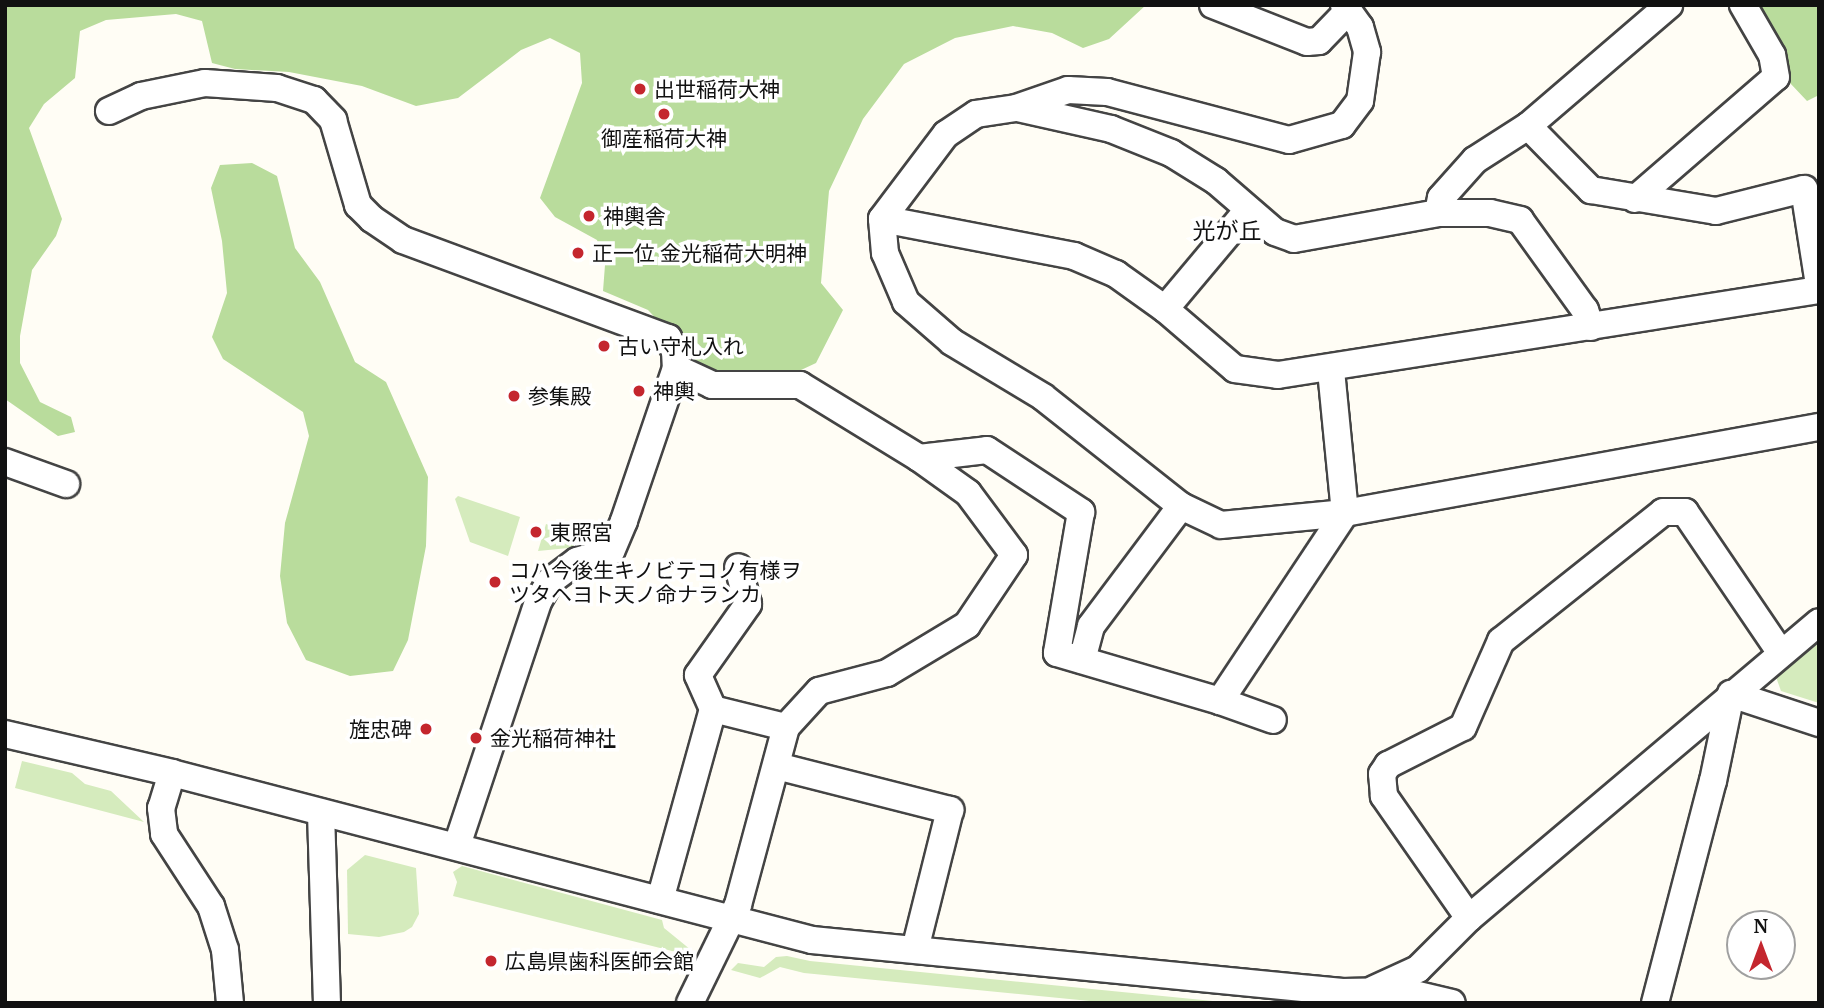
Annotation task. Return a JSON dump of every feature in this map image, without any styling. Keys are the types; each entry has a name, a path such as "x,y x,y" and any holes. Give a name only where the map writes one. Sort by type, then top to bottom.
{"street":[{"path":"1213,5 1307,41 1319,41 1345,9 1360,27 1367,52 1360,101 1342,125 1289,140 1107,92 1068,90 1016,108 976,114 946,134 881,219 885,253 906,302 952,342 1043,397 1181,506 1221,525 1345,513 1819,427"},
{"path":"1438,214 1441,198 1475,160 1528,127 1669,5"},
{"path":"1634,199 1776,77 1772,55 1743,5"},
{"path":"109,111 141,96 205,83 277,88 314,100 333,120 358,205 372,219 403,240 668,338 675,351 676,368 624,521 611,551 577,561 551,581 538,601 457,846"},
{"path":"1016,108 1111,129 1171,153 1216,181 1275,232 1294,239 1438,214 1490,213 1520,220 1585,310 1591,327"},
{"path":"881,219 1074,256 1116,274 1165,309 1235,369 1278,376 1591,327 1819,287 1804,189 1716,211 1591,190 1528,127"},
{"path":"1165,309 1248,210"},
{"path":"676,368 712,385 800,385 919,458 968,493 1014,555 967,625 887,673 819,691 786,727 732,919 690,1003"},
{"path":"1220,701 1345,513 1331,369"},
{"path":"919,458 986,450 1081,512 1057,653 1220,701 1273,720"},
{"path":"5,462 65,484"},
{"path":"1082,660 1091,626 1181,506"},
{"path":"1469,918 1384,796 1382,774 1388,765 1463,727 1500,641 1663,512 1685,512 1780,652"},
{"path":"660,900 713,709 698,675 748,604 738,566"},
{"path":"1369,997 1418,969 1469,918 1780,652 1819,622"},
{"path":"1731,694 1819,723"},
{"path":"1655,1003 1713,781 1731,694"},
{"path":"713,709 786,727"},
{"path":"5,734 172,773 812,940 1342,992 1369,997 1401,991 1452,1003"},
{"path":"777,766 950,810 915,949"},
{"path":"172,773 161,808 164,834 211,906 225,950 230,1003"},
{"path":"321,813 327,1003"}],"green space":[{"path":"5,5 1146,5 1109,39 1083,48 1052,33 1013,26 955,38 904,64 863,119 829,191 821,283 843,310 816,363 784,378 725,377 695,365 648,310 603,291 605,265 597,240 555,217 540,198 582,83 580,53 550,38 521,50 458,98 416,106 362,86 289,72 235,69 212,63 202,21 176,14 106,20 80,31 75,78 44,104 29,128 62,219 56,236 32,270 20,336 20,363 40,402 71,417 75,432 58,436 5,399"},
{"path":"1757,5 1819,5 1819,95 1807,101 1790,83 1784,52"},
{"path":"252,163 277,176 295,248 320,282 355,362 386,382 428,477 426,546 408,640 393,671 350,676 306,660 287,623 280,576 285,523 309,436 303,412 223,359 212,337 227,293 222,241 211,188 220,165"},
{"path":"458,496 520,517 508,556 470,542 455,499"},
{"path":"546,524 600,543 538,551"},
{"path":"1819,643 1819,703 1781,691 1776,677"},
{"path":"22,761 72,773 85,784 111,791 144,822 15,788"},
{"path":"365,855 416,868 419,914 412,927 404,932 379,937 348,934 347,870"},
{"path":"462,866 662,920 664,928 691,950 688,955 453,896 457,882 453,872"},
{"path":"787,956 810,961 1233,1003 1110,1003 804,973 780,967 760,978 731,970 738,963 764,967 776,957"}],"place":[{"name":"出世稲荷大神","path":"640,89"},
{"name":"御産稲荷大神","path":"664,114"},
{"name":"神輿舎","path":"589,216"},
{"name":"正一位 金光稲荷大明神","path":"578,253"},
{"name":"古い守札入れ","path":"604,346"},
{"name":"神輿","path":"639,391"},
{"name":"参集殿","path":"514,396"},
{"name":"東照宮","path":"536,532"},
{"name":"コハ今後生キノビテコノ有様ヲ ツタヘヨト天ノ命ナランカ","path":"495,582"},
{"name":"旌忠碑","path":"426,729"},
{"name":"金光稲荷神社","path":"476,738"},
{"name":"広島県歯科医師会館","path":"491,961"}],"district":[{"name":"光が丘","path":"1227,231"}]}
